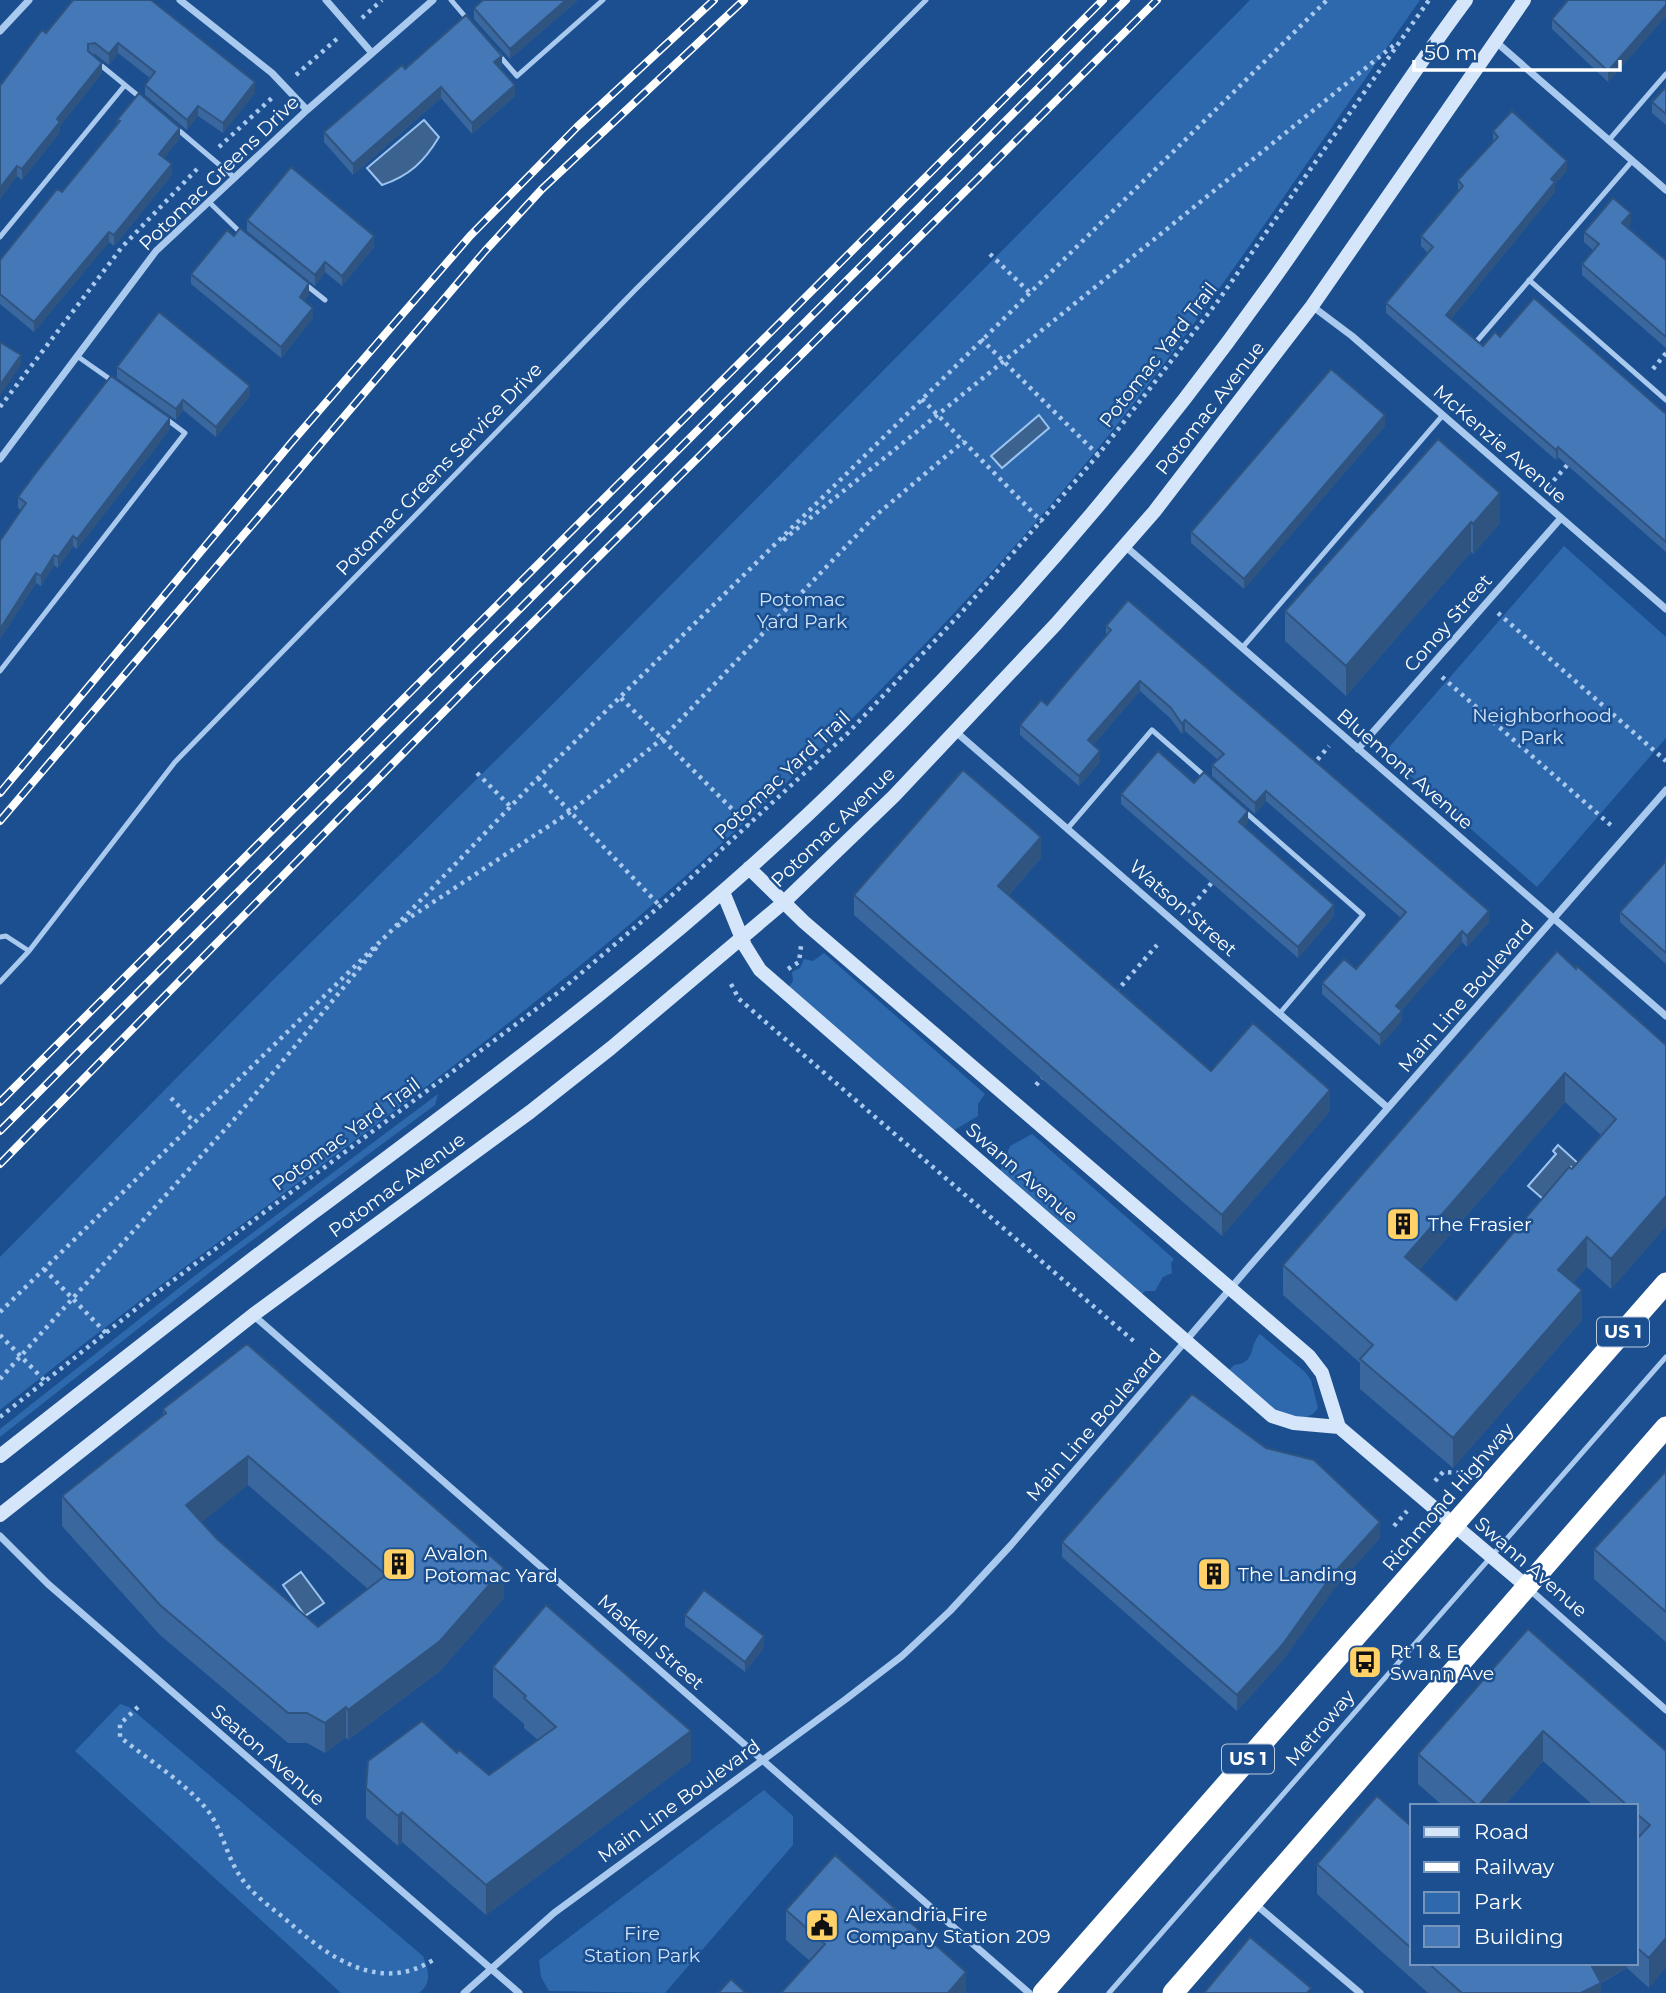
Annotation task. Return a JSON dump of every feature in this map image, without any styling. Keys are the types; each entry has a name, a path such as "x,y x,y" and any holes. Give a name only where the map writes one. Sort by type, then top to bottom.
{"highway":[{"name":"Richmond Highway","path":"1043,1993 1666,1283"},
{"path":"1173,1993 1666,1427"}],"street":[{"path":"0,31 29,0"},
{"path":"180,0 272,73 307,110"},
{"path":"326,0 372,53"},
{"name":"Potomac Greens Drive","path":"0,459 156,251 307,110 433,0"},
{"name":"Potomac Avenue","path":"0,1456 279,1239 551,1035 723,892 853,771 946,674 1122,479 1270,284 1422,59 1466,0"},
{"name":"Potomac Avenue","path":"0,1515 253,1315 530,1112 783,903 956,732 1177,482 1312,306 1524,0"},
{"path":"1494,41 1666,190"},
{"name":"McKenzie Avenue","path":"1312,306 1443,415 1666,609"},
{"name":"Conoy Street","path":"1358,749 1561,518"},
{"name":"Bluemont Avenue","path":"1124,545 1666,1016"},
{"name":"Watson Street","path":"956,732 1388,1108"},
{"name":"Main Line Boulevard","path":"464,1993 554,1913 873,1679 950,1611 1011,1545 1230,1289 1666,790"},
{"name":"Swann Avenue","path":"750,868 783,903 1315,1363 1339,1427 1526,1586 1666,1710"},
{"name":"Swann Avenue","path":"723,892 756,965 774,983 1272,1416 1294,1423 1339,1427"},
{"name":"Maskell Street","path":"253,1315 1029,1993"},
{"name":"Seaton Avenue","path":"0,1536 48,1584 519,1993"},
{"path":"1253,1902 1360,1993"}],"lane":[{"path":"451,0 476,28"},
{"path":"492,47 517,76 603,0"},
{"name":"Potomac Greens Service Drive","path":"0,982 29,951 175,762 645,280 926,0"},
{"path":"92,58 146,103"},
{"path":"1609,140 1666,74"},
{"path":"0,237 125,85"},
{"path":"167,121 235,178"},
{"path":"1477,341 1632,161"},
{"path":"209,202 245,236"},
{"path":"295,276 325,300"},
{"path":"1529,280 1666,400"},
{"path":"77,356 120,387"},
{"path":"0,671 186,433 153,410"},
{"path":"1242,648 1443,415"},
{"path":"1068,828 1152,730 1211,782"},
{"path":"1241,808 1363,915 1280,1013"},
{"path":"0,937 6,936 29,951"},
{"name":"Metroway","path":"1109,1993 1666,1357"}],"path":[{"path":"0,407 122,247 210,156 284,86 382,0"},
{"path":"0,1312 193,1121 391,931 538,778 981,339 1329,0"},
{"name":"Potomac Yard Trail","path":"0,1417 106,1333 507,1031 660,906 848,733 1042,522 1098,455 1218,301 1429,0"},
{"path":"764,556 1400,40"},
{"path":"990,254 1029,292"},
{"path":"981,339 1098,455"},
{"path":"1643,380 1666,353"},
{"path":"922,399 1042,522"},
{"path":"0,1379 238,1115 391,931 570,812 662,739 875,516 964,441"},
{"path":"1538,498 1573,459"},
{"path":"1487,603 1666,761"},
{"path":"1431,667 1625,837"},
{"path":"621,698 749,826"},
{"path":"477,773 510,806"},
{"path":"538,778 660,906"},
{"path":"781,966 792,968 802,957 803,949 796,939"},
{"path":"1114,995 1157,946"},
{"path":"731,984 739,999 1137,1344"},
{"path":"1036,1085 1053,1065"},
{"path":"171,1098 193,1121"},
{"path":"44,1269 106,1333"},
{"path":"0,1335 46,1381"},
{"path":"138,1707 120,1724 120,1737 204,1806 215,1821 240,1877 319,1949 343,1967 365,1977 409,1977 433,1960"}],"green space":[{"name":"Potomac Yard Park","path":"1250,0 1420,0 1160,370 1029,530 885,686 732,834 645,911 464,1058 184,1267 0,1410 0,1257 275,978 568,689"},
{"name":"Neighborhood Park","path":"1564,546 1666,637 1666,738 1537,887 1384,753"},
{"path":"824,953 985,1094 978,1104 978,1116 951,1132 787,989 793,981 792,972 800,968 804,959 813,961"},
{"path":"438,1094 435,1105 227,1259 0,1437 0,1429 184,1284"},
{"path":"1032,1134 1174,1259 1171,1263 1172,1273 1163,1277 1155,1291 1145,1291 1140,1296 999,1174 1010,1146"},
{"path":"1260,1334 1311,1380 1318,1408 1309,1416 1297,1418 1271,1408 1227,1372 1234,1365 1246,1361"},
{"path":"120,1704 129,1707 423,1956 428,1980 423,1989 419,1993 341,1993 75,1751"},
{"name":"Fire Station Park","path":"764,1790 793,1816 793,1845 665,1993 549,1991 541,1977 539,1960"}],"shaded area":[{"path":"424,120 439,137 421,161 408,172 382,185 367,168"},
{"path":"1039,415 1049,428 1002,468 991,456"},
{"path":"1558,1145 1580,1165 1575,1171 1571,1167 1543,1199 1528,1186 1556,1154 1553,1151"},
{"path":"301,1572 324,1603 305,1616 283,1585"}],"building":[{"path":"73,0 151,0 255,82 223,123 198,106 187,120 145,85 155,72 118,43 109,54 95,43 88,44 88,51 102,63 57,119 60,122 22,169 17,166 0,188 0,86 42,30 46,33"},
{"path":"483,0 566,0 510,49 474,8"},
{"path":"1568,0 1666,0 1666,5 1608,71 1552,19"},
{"path":"466,15 502,56 494,62 515,85 472,123 441,87 353,164 324,132 402,65 405,69"},
{"path":"1666,87 1666,114 1652,102"},
{"path":"139,93 180,128 159,154 172,164 114,235 109,232 34,322 0,294 0,260 57,189 62,192 120,121 117,120"},
{"path":"1512,111 1567,161 1551,179 1555,182 1446,315 1483,346 1495,332 1500,337 1534,298 1666,414 1666,542 1558,447 1556,450 1386,303 1433,247 1421,236 1463,186 1458,180 1498,137 1493,131"},
{"path":"291,167 374,236 342,276 325,262 315,275 247,220"},
{"path":"1613,198 1631,213 1622,223 1666,260 1666,337 1582,264 1599,244 1584,232"},
{"path":"240,228 309,283 300,297 313,308 281,347 191,274 227,230 234,236"},
{"path":"159,312 250,386 216,427 183,400 176,409 117,367"},
{"path":"0,342 21,355 0,385"},
{"path":"1331,369 1385,415 1244,579 1191,532"},
{"path":"111,376 170,418 77,539 73,536 58,557 54,555 41,576 36,573 0,629 0,541 26,503 18,497"},
{"path":"1438,439 1500,493 1473,524 1471,522 1346,666 1285,611"},
{"path":"1128,600 1489,911 1467,936 1462,931 1396,1006 1402,1011 1380,1035 1322,983 1344,959 1356,969 1406,912 1266,791 1255,803 1212,765 1224,754 1185,720 1182,724 1171,708 1140,681 1088,740 1100,751 1079,776 1020,725 1041,700 1047,705 1111,630 1106,626"},
{"path":"1158,751 1194,783 1204,772 1248,811 1239,822 1334,905 1298,947 1121,794"},
{"path":"963,770 1041,837 998,886 1211,1071 1253,1023 1330,1090 1222,1215 854,895"},
{"path":"1666,861 1666,953 1620,912"},
{"name":"The Frasier","path":"1557,951 1666,1045 1666,1196 1611,1259 1587,1237 1558,1270 1582,1290 1453,1438 1360,1359 1373,1345 1283,1265","holes":["1565,1073 1616,1119 1572,1169 1569,1167 1456,1300 1405,1257"]},
{"name":"Avalon Potomac Yard","path":"247,1344 504,1568 440,1641 348,1710 346,1707 325,1723 307,1713 288,1713 160,1605 62,1496 166,1413 163,1409","holes":["248,1456 386,1575 318,1627 217,1539 186,1505"]},
{"name":"The Landing","path":"1192,1394 1266,1448 1314,1460 1380,1522 1333,1574 1283,1644 1237,1695 1062,1542"},
{"path":"1666,1471 1666,1612 1594,1549"},
{"path":"704,1590 764,1636 745,1662 685,1615"},
{"name":"Avalon Potomac Yard","path":"546,1605 691,1731 486,1885 402,1812 398,1816 366,1788 368,1761 422,1721 457,1753 459,1750 489,1775 556,1727 493,1667"},
{"path":"1528,1629 1666,1751 1666,1938 1649,1958 1638,1949 1638,1838 1650,1825 1638,1815 1638,1804 1626,1804 1543,1731 1480,1804 1476,1804 1418,1754"},
{"path":"1377,1796 1410,1825 1410,1947 1317,1864"},
{"path":"835,1855 966,1972 948,1993 781,1993 825,1944 786,1910"},
{"path":"1250,1937 1311,1988 1307,1993 1204,1993"},
{"path":"1430,1965 1591,1965 1601,1983 1581,1993 1462,1993"},
{"path":"731,1979 746,1993 718,1993"}],"railway":[{"path":"0,793 291,443 470,236 577,127 714,0"},
{"path":"0,821 485,251 542,189 744,0"},
{"path":"0,1102 1103,0"},
{"path":"0,1131 1126,0"},
{"path":"0,1164 476,679 1157,0"}],"place":[{"name":"The Frasier","path":"1403,1224"},
{"name":"Avalon Potomac Yard","path":"399,1564"},
{"name":"The Landing","path":"1214,1574"},
{"name":"Rt 1 & E Swann Ave","path":"1365,1662"},
{"name":"Alexandria Fire Company Station 209","path":"822,1925"}]}
